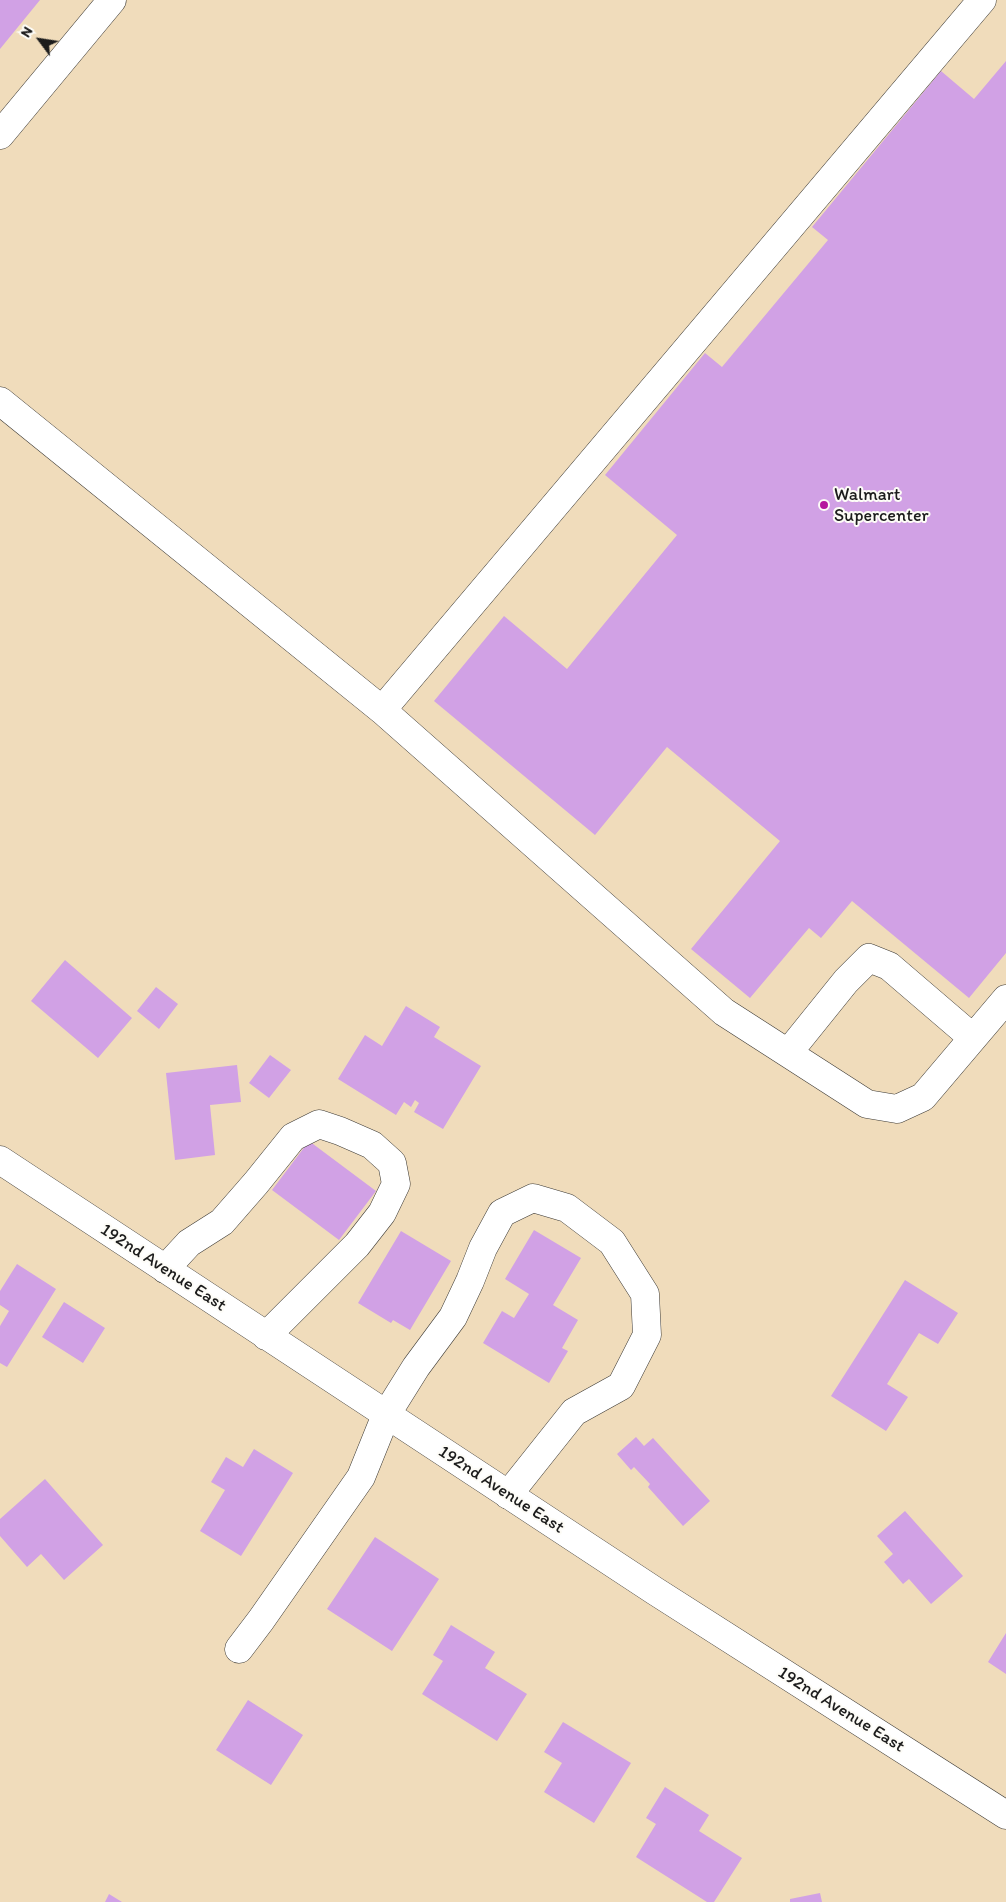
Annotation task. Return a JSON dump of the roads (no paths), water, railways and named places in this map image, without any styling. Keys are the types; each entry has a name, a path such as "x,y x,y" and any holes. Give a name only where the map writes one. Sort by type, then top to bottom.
{"street":[{"path":"0,135 112,0"},
{"path":"382,710 982,0"},
{"path":"0,401 382,710 724,1012 867,1104 897,1109 924,1097 1006,999"},
{"path":"788,1053 846,981 869,958 889,966 973,1038"},
{"path":"165,1269 189,1243 222,1222 256,1184 293,1137 319,1124 340,1131 372,1146 392,1163 396,1184 382,1213 357,1245 266,1336"},
{"name":"192nd Avenue East","path":"0,1160 655,1592 1006,1815"},
{"path":"239,1649 361,1477 386,1415 416,1367 454,1317 483,1248 502,1213 533,1198 567,1208 612,1242 646,1294 647,1335 621,1386 574,1412 508,1495"}],"place":[{"name":"Walmart Supercenter","path":"824,505"}]}
